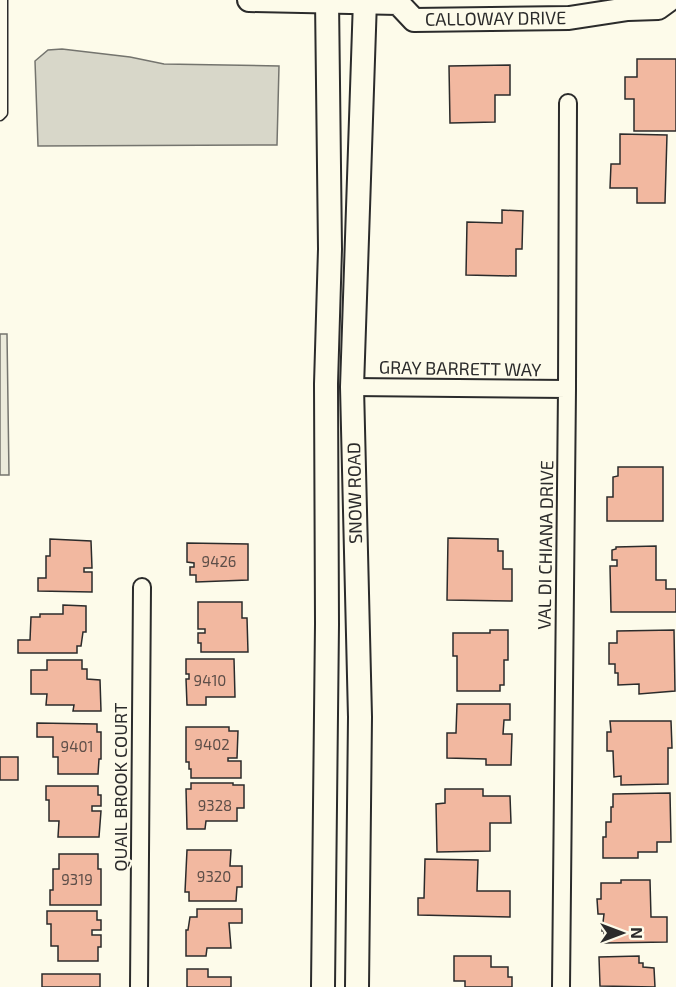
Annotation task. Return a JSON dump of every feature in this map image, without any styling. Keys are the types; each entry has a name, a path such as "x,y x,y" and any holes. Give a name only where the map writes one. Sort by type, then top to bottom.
{"main road":[{"name":"CALLOWAY DRIVE","path":"249,0 399,2 414,20 569,18 628,9 658,8 669,0"},
{"name":"SNOW ROAD","path":"323,987 327,624 326,384 330,249 327,1"},
{"name":"SNOW ROAD","path":"357,987 360,717 352,387 365,1"}],"street":[{"name":"VAL DI CHIANA DRIVE","path":"561,987 568,103"},
{"name":"GRAY BARRETT WAY","path":"352,387 567,389"},
{"name":"QUAIL BROOK COURT","path":"139,987 142,587"}],"lane":[{"path":"0,116 3,113 1,73 3,0"}],"shaded area":[{"path":"62,49 130,57 164,64 279,66 277,145 38,146 35,61 48,50"},
{"path":"0,334 7,334 9,475 0,475"}],"building":[{"path":"637,59 676,59 676,131 634,131 634,99 625,99 625,77 637,77"},
{"path":"510,65 510,95 495,95 495,122 450,123 449,66"},
{"path":"620,134 667,135 665,203 637,203 637,188 610,188 611,164 620,164"},
{"path":"502,210 523,211 522,249 516,249 516,276 466,275 467,222 502,223"},
{"path":"618,467 663,467 663,521 607,521 607,497 613,497 613,477 618,476"},
{"path":"448,538 498,539 498,551 503,551 503,569 512,569 512,601 447,600"},
{"path":"50,539 91,541 92,568 84,568 84,572 92,572 92,592 38,591 38,578 46,578 46,556 50,556"},
{"path":"187,543 248,544 248,580 196,582 196,575 190,575 190,567 194,567 194,563 187,562"},
{"path":"656,546 656,580 666,580 666,589 676,589 676,612 611,612 610,566 617,566 617,560 612,560 612,550 616,547"},
{"path":"198,602 242,602 242,618 247,618 248,652 201,652 198,633 205,633 205,629 198,629"},
{"path":"63,605 86,606 86,632 83,632 81,646 77,646 77,653 18,653 18,640 30,640 31,617 40,617 40,614 63,614"},
{"path":"490,630 508,630 508,660 504,660 504,685 500,685 500,691 457,691 457,656 453,656 453,633 490,633"},
{"path":"674,630 675,691 639,694 639,684 618,685 615,664 609,664 609,643 617,643 617,631"},
{"path":"186,659 234,659 235,697 206,697 206,705 187,705 186,679 189,679 189,674 186,674"},
{"path":"47,660 82,660 82,669 87,669 87,679 100,680 101,711 73,711 74,705 46,705 47,694 31,694 31,670 47,670"},
{"path":"457,704 510,704 510,720 504,720 503,734 512,734 511,765 486,765 486,759 447,758 447,733 456,733"},
{"path":"610,721 671,721 672,748 668,748 668,784 621,785 621,776 614,777 613,751 607,751 607,732 611,732"},
{"path":"37,723 97,724 97,732 101,732 101,759 99,759 98,774 58,774 58,757 53,757 53,737 37,737"},
{"path":"186,727 229,727 229,731 238,731 237,758 228,758 228,761 241,761 241,778 191,778 189,762 186,762"},
{"path":"0,757 18,757 18,780 0,780"},
{"path":"191,783 244,785 244,808 237,808 237,821 206,821 205,829 187,829 186,789 191,789"},
{"path":"46,786 98,786 101,806 92,806 92,811 101,811 99,837 58,837 59,821 49,821"},
{"path":"445,789 483,789 483,796 510,796 511,823 490,823 490,851 437,852 436,804 445,803"},
{"path":"670,793 671,842 657,842 657,852 638,852 638,858 603,858 603,837 606,837 606,822 611,822 613,794"},
{"path":"187,850 231,850 230,866 242,866 242,887 237,887 236,901 189,901 189,892 185,892"},
{"path":"59,854 98,854 98,869 101,869 101,905 50,905 53,869 59,869"},
{"path":"425,859 478,860 477,891 510,891 510,917 418,915 418,898 424,898"},
{"path":"621,880 650,880 651,917 667,917 667,942 604,943 604,931 602,931 604,914 598,914 597,899 601,899 601,883 621,883"},
{"path":"197,909 242,909 242,923 229,923 231,948 207,948 206,956 186,956 186,930 188,930 190,917 197,917"},
{"path":"47,911 97,911 97,920 101,920 101,930 92,930 92,935 101,935 98,961 58,961 58,946 51,946 51,924 47,924"},
{"path":"454,956 491,956 491,967 508,967 508,977 512,977 512,987 465,987 465,981 454,981"},
{"path":"639,956 639,963 643,963 643,967 654,968 655,987 600,986 599,957"},
{"path":"187,969 208,969 208,977 231,977 231,987 187,987"},
{"path":"42,974 100,974 100,987 42,987"}]}
